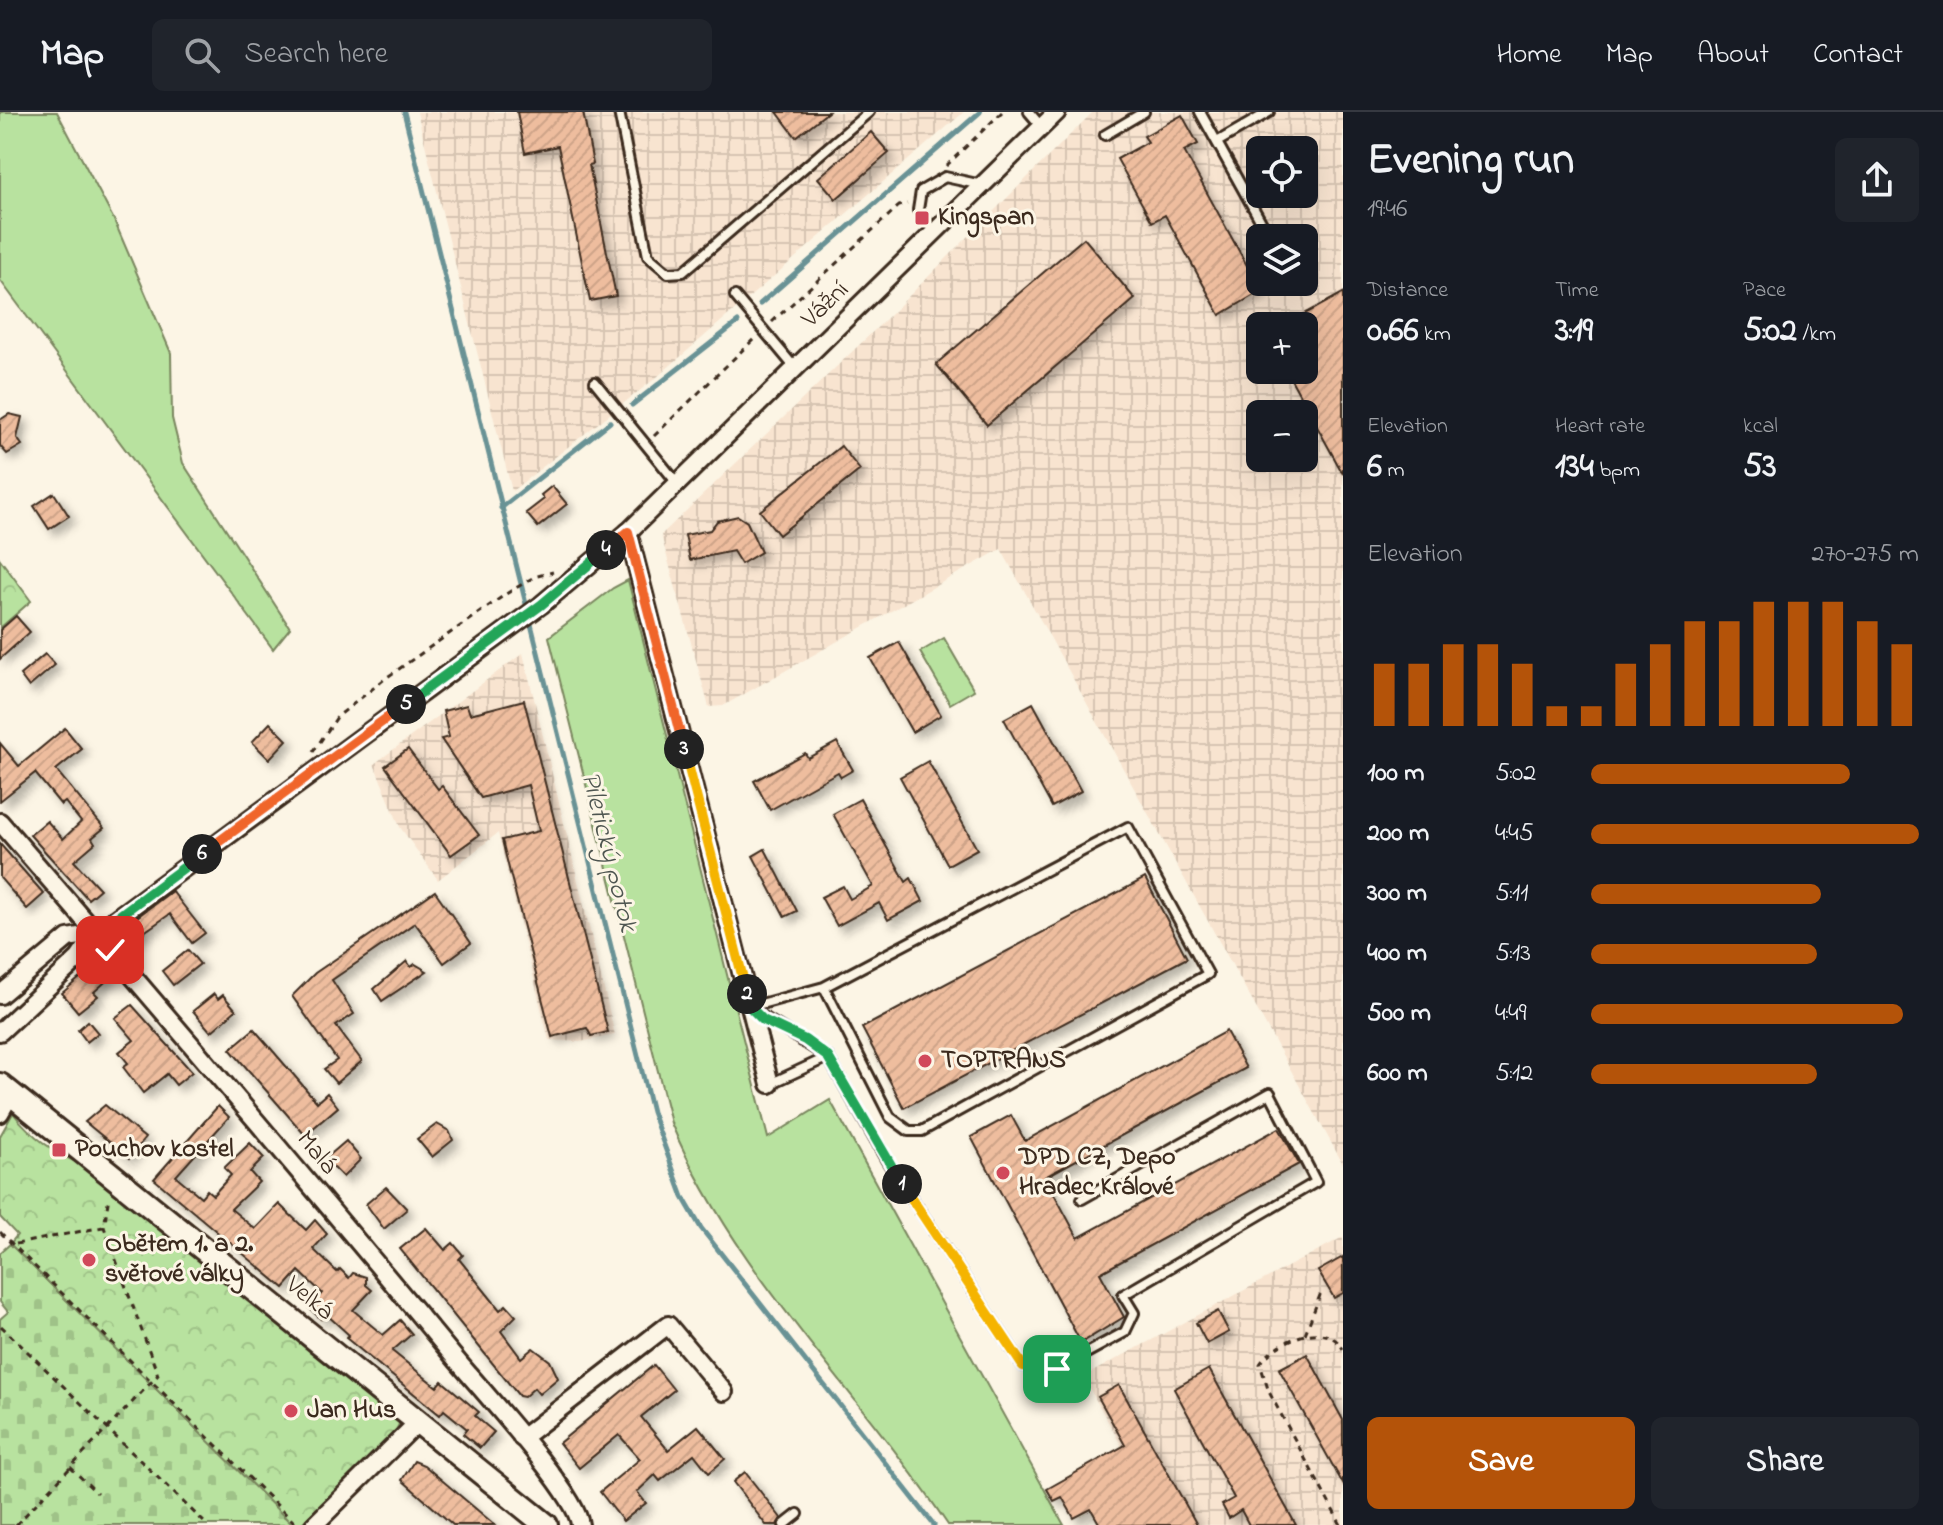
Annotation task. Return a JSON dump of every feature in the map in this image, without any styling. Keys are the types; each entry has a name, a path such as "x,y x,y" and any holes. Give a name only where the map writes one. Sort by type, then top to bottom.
{"street":[{"name":"Vážní","path":"0,1032 79,958 96,933 541,605 628,532 1057,112"},
{"path":"628,532 770,1084"},
{"name":"Malá","path":"0,822 267,1131 522,1438 576,1510 580,1525"},
{"name":"Vážní","path":"0,995 68,938 96,933"},
{"name":"Velká","path":"4,1097 112,1176 546,1525"},
{"path":"522,1438 668,1325 724,1392"},
{"path":"314,1525 418,1422"}],"lane":[{"path":"619,112 648,256 668,273 683,272 869,112"},
{"path":"1029,112 1042,127"},
{"path":"1105,135 1144,112"},
{"path":"1200,112 1262,224"},
{"path":"1217,142 1269,112"},
{"path":"934,232 922,220 918,201 921,191 945,177 983,185"},
{"path":"735,296 795,368"},
{"path":"595,382 677,483"},
{"path":"824,987 890,1117 909,1131 922,1131 1208,974 1128,827 824,987 750,1007 763,1020 805,1040 828,1057 887,1161 1023,1366 1057,1369 1125,1332 1134,1313 1123,1295 1316,1182 1270,1093 1082,1199"},
{"path":"770,1084 828,1057"},
{"path":"784,1525 798,1514"}],"path":[{"path":"945,177 946,165 1002,112"},
{"path":"645,444 899,206 918,201"},
{"path":"309,775 313,749 337,717 534,577"},
{"path":"16,1525 158,1375 104,1227 112,1176"},
{"path":"16,1244 104,1227"},
{"path":"0,1232 16,1244 297,1525"},
{"path":"1305,1334 1322,1290"},
{"path":"1,1326 207,1525"},
{"path":"1341,1525 1269,1392 1260,1364 1266,1355 1305,1334 1323,1335 1340,1343 1343,1349"},
{"path":"70,1467 97,1493"}],"shaded area":[{"path":"417,112 964,112 657,377 512,491"},
{"path":"1093,112 1343,112 1343,1164 1001,549 723,706 709,707 661,535 881,324"},
{"path":"523,653 615,1035 580,1042 549,1040 498,833 438,880 400,827 374,764"},
{"path":"1343,1237 1343,1525 1166,1525 1083,1377"}],"green space":[{"path":"0,112 57,112 114,220 171,353 172,418 183,463 290,628 273,649 0,280"},
{"path":"0,559 31,601 0,628"},
{"path":"628,580 768,1138 830,1100 1064,1525 948,1525 876,1426 763,1281 698,1178 671,1123 549,637"},
{"path":"944,638 974,690 950,704 920,652"},
{"path":"13,1113 37,1137 84,1166 400,1422 394,1435 300,1525 293,1525 10,1244 17,1235 0,1217 0,1136"},
{"path":"10,1244 293,1525 0,1525 0,1319 8,1312 0,1302 0,1253"}],"building":[{"path":"517,112 583,112 593,164 589,165 616,296 590,301 558,146 525,153"},
{"path":"777,112 828,112 796,137"},
{"path":"1182,115 1198,144 1184,151 1246,264 1246,296 1252,296 1220,315 1165,215 1152,222 1117,159 1148,142 1144,136"},
{"path":"871,132 889,153 836,199 818,178"},
{"path":"1084,238 1135,299 987,425 936,364"},
{"path":"1343,293 1343,474 1318,428 1318,400 1302,400 1294,384 1318,384 1318,312 1308,312"},
{"path":"9,414 22,417 17,438 22,445 7,454 0,446 0,420"},
{"path":"841,446 860,470 779,535 760,511"},
{"path":"552,486 567,504 538,527 526,513 544,499 541,495"},
{"path":"54,493 69,516 49,529 34,506"},
{"path":"738,516 747,522 761,552 741,564 733,551 690,560 685,535 710,530 717,521"},
{"path":"16,616 30,632 0,659 0,630"},
{"path":"899,642 941,715 912,732 870,658"},
{"path":"45,654 55,665 29,687 20,675"},
{"path":"524,700 608,1032 591,1036 587,1028 552,1037 510,873 502,840 539,831 528,785 481,798 441,739 449,737 443,711 467,705 470,714"},
{"path":"1033,703 1081,791 1052,807 1004,719"},
{"path":"270,723 287,740 269,759 252,742"},
{"path":"65,728 82,749 56,770 104,828 92,838 95,843 74,861 100,889 88,899 30,835 47,821 63,839 81,822 65,802 61,805 35,773 0,801 0,743 19,766"},
{"path":"837,742 853,770 841,777 838,772 770,810 754,781 805,753 808,758"},
{"path":"408,749 438,789 442,786 479,835 451,855 385,766"},
{"path":"928,761 977,849 948,865 900,777"},
{"path":"860,799 906,882 911,878 923,901 888,920 879,903 837,926 821,897 843,886 850,899 873,886 833,814"},
{"path":"0,844 44,894 27,909 0,878"},
{"path":"765,849 797,911 785,917 753,856"},
{"path":"1145,878 1187,958 904,1108 862,1028"},
{"path":"172,891 205,933 192,943 170,914 134,939 125,926"},
{"path":"435,891 471,943 444,963 415,923 332,980 354,1014 336,1026 362,1061 336,1083 324,1069 337,1060 292,996 315,973"},
{"path":"188,950 200,964 173,985 162,971"},
{"path":"100,961 112,976 94,992 98,996 78,1012 62,993"},
{"path":"407,961 411,967 415,964 427,971 382,1001 374,989"},
{"path":"214,994 218,999 223,995 236,1010 211,1032 193,1011"},
{"path":"132,1005 192,1072 176,1085 167,1074 143,1093 123,1067 128,1063 119,1052 134,1040 115,1018"},
{"path":"88,1021 98,1033 87,1042 78,1030"},
{"path":"254,1029 317,1102 327,1093 338,1107 305,1135 230,1049"},
{"path":"1226,1031 1246,1068 1045,1177 1078,1238 1279,1128 1299,1164 1100,1273 1124,1317 1081,1343 971,1137 1011,1115 1025,1141"},
{"path":"105,1105 145,1138 129,1158 85,1122"},
{"path":"218,1106 229,1117 176,1176 201,1197 207,1190 213,1195 231,1175 224,1168 250,1143 264,1158 250,1172 259,1182 231,1209 255,1229 279,1204 306,1230 315,1220 327,1234 313,1249 337,1272 340,1269 349,1278 353,1273 366,1277 366,1285 372,1290 353,1310 383,1335 400,1320 412,1334 392,1351 437,1387 442,1381 479,1412 475,1416 494,1432 480,1448 463,1434 467,1429 444,1410 440,1415 346,1338 349,1335 326,1314 321,1319 309,1308 322,1293 299,1271 284,1288 154,1179"},
{"path":"437,1124 449,1131 453,1140 432,1157 417,1139"},
{"path":"346,1141 361,1159 343,1177 325,1159"},
{"path":"386,1187 407,1209 384,1229 366,1204"},
{"path":"426,1228 445,1250 453,1243 463,1255 459,1259 500,1310 506,1305 516,1316 501,1331 521,1358 533,1348 550,1361 558,1378 539,1394 534,1388 524,1397 519,1396 400,1249"},
{"path":"1343,1257 1343,1293 1334,1298 1318,1271"},
{"path":"1218,1311 1229,1332 1207,1344 1196,1323"},
{"path":"1307,1354 1343,1420 1343,1484 1279,1369"},
{"path":"654,1365 674,1390 641,1417 668,1450 698,1426 725,1459 709,1473 694,1454 660,1481 655,1475 637,1492 646,1503 623,1521 600,1492 640,1459 619,1435 579,1468 559,1443"},
{"path":"1209,1369 1296,1525 1249,1525 1241,1510 1229,1518 1222,1505 1234,1498 1174,1389"},
{"path":"1119,1385 1197,1525 1100,1525 1091,1509 1074,1518 1062,1497 1054,1501 1047,1489 1125,1445 1098,1397"},
{"path":"414,1461 424,1465 495,1525 453,1525 402,1480"},
{"path":"745,1472 781,1518 777,1525 766,1525 733,1482"}],"waterway":[{"name":"Piletický potok","path":"404,112 652,1112 683,1197 701,1228 934,1525"},
{"path":"760,304 980,112"},
{"path":"632,405 738,322"},
{"path":"501,508 610,422"}],"place":[{"name":"Kingspan","path":"922,218"},
{"name":"TOPTRANS","path":"925,1061"},
{"name":"Pouchov kostel","path":"59,1150"},
{"name":"DPD CZ, Depo Hradec Králové","path":"1003,1173"},
{"name":"Obětem 1. a 2. světové války","path":"89,1260"},
{"name":"Jan Hus","path":"291,1411"}],"route":[{"path":"110,950 96,933 541,605 628,532 750,1007 763,1020 805,1040 828,1057 887,1161 1023,1366 1057,1369"}]}
